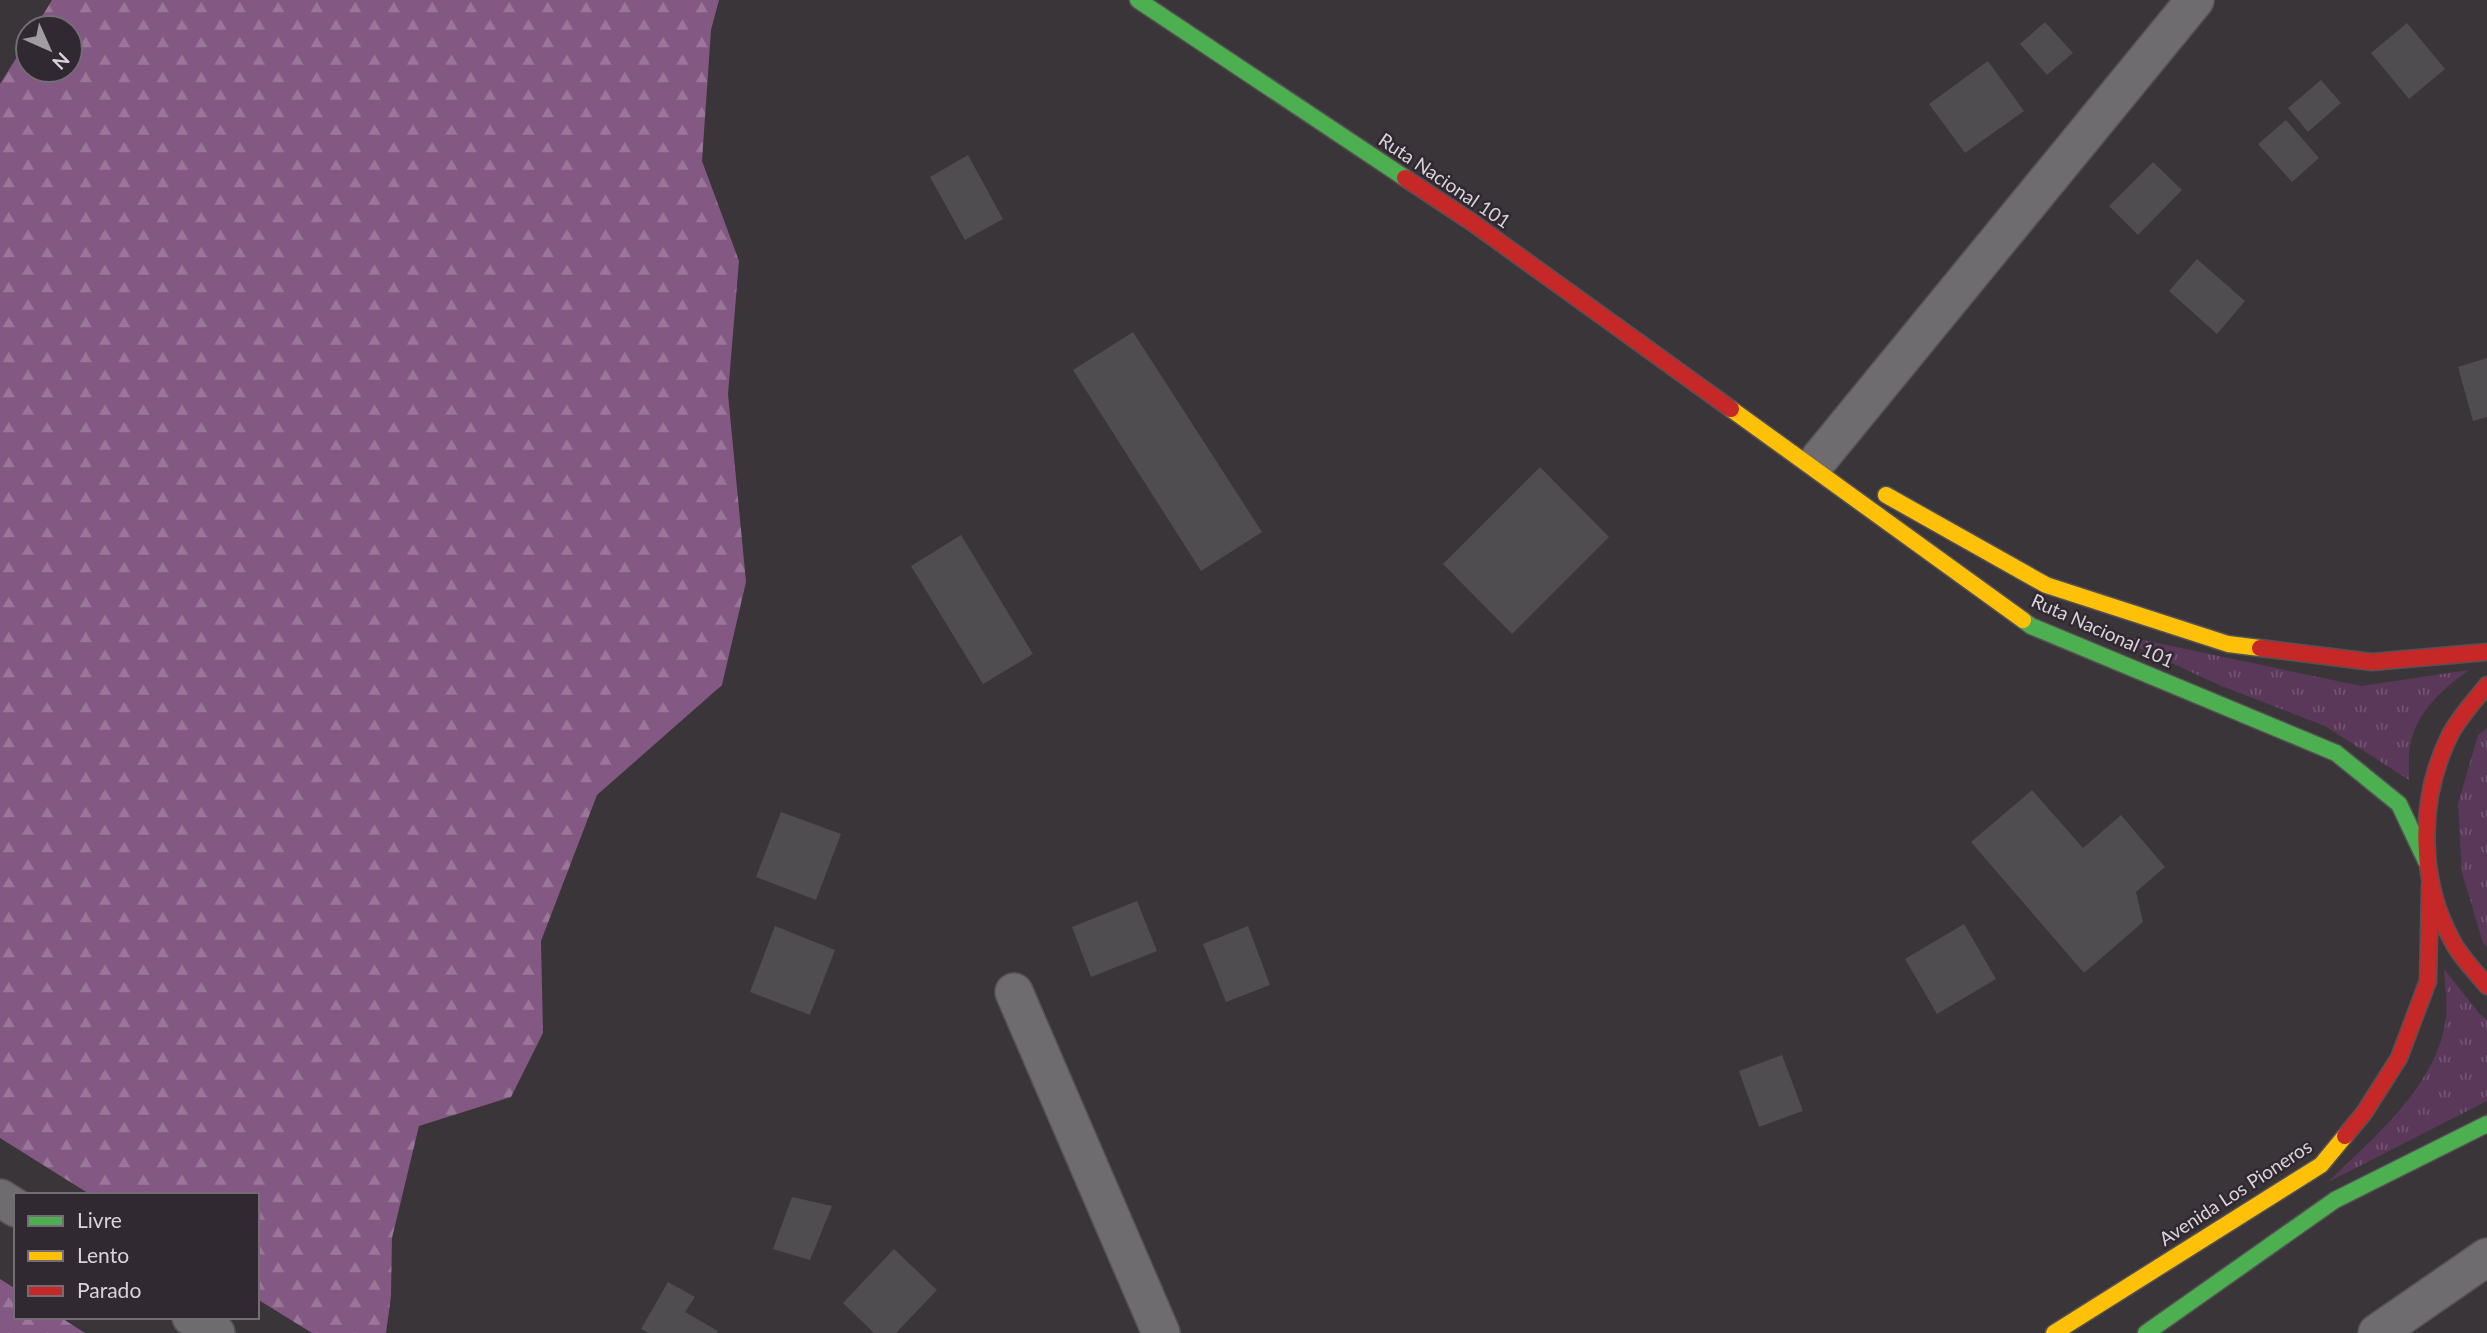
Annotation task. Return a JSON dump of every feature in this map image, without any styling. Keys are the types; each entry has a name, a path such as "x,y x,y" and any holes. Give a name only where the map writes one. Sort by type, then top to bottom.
{"main road":[{"name":"Ruta Nacional 101","path":"1138,0 1473,223 2031,626 2336,753 2399,804 2426,860"},
{"name":"Ruta Nacional 101","path":"1723,403 2046,585 2228,645 2372,662 2487,652"},
{"path":"2487,685 2450,735 2428,796 2426,860 2430,885 2452,941 2487,986"},
{"name":"Avenida Los Pioneros","path":"2054,1333 2092,1323 2320,1165 2364,1113 2399,1058 2428,981 2430,885"},
{"path":"2146,1333 2335,1200 2487,1124"}],"street":[{"path":"1819,458 2195,0"},
{"path":"1014,992 1161,1333"},
{"path":"2377,1333 2487,1256"},
{"path":"194,1319 216,1333"}],"green space":[{"path":"52,0 719,0 711,30 702,161 739,261 728,394 746,582 722,685 597,795 541,941 543,1033 511,1097 419,1126 392,1238 391,1296 386,1333 312,1333 259,1300 259,1193 88,1193 0,1138 0,84 14,62 14,84 84,84 84,14 44,14"},
{"path":"2105,632 2361,686 2469,670 2442,692 2420,719 2410,746 2409,780 2325,726 2219,685"},
{"path":"2487,728 2487,947 2483,943 2462,873 2458,804 2478,735"},
{"path":"2444,969 2487,1020 2487,1101 2328,1182 2401,1109 2430,1066 2440,1043 2446,1018"},
{"path":"0,1279 14,1288 14,1319 63,1319 85,1333 0,1333"}],"building":[{"path":"2045,22 2073,53 2047,75 2020,44"},
{"path":"2407,23 2445,69 2409,99 2371,53"},
{"path":"1988,61 2024,111 1965,153 1929,104"},
{"path":"2321,80 2341,103 2308,132 2288,108"},
{"path":"2286,120 2319,158 2292,182 2258,144"},
{"path":"968,155 1003,219 965,240 930,177"},
{"path":"2153,162 2182,190 2138,235 2109,206"},
{"path":"2197,259 2245,301 2217,334 2169,291"},
{"path":"1133,332 1262,532 1201,571 1073,370"},
{"path":"2487,358 2487,417 2473,421 2458,367"},
{"path":"1540,467 1609,537 1512,634 1443,564"},
{"path":"961,535 1033,654 983,684 911,566"},
{"path":"2032,790 2083,848 2121,815 2165,867 2136,892 2143,922 2084,973 1971,842"},
{"path":"781,812 841,834 816,900 756,877"},
{"path":"1137,901 1157,951 1091,977 1072,927"},
{"path":"1964,924 1996,979 1937,1014 1905,959"},
{"path":"775,926 835,950 810,1015 750,992"},
{"path":"1248,926 1270,985 1226,1002 1203,944"},
{"path":"1782,1055 1803,1111 1759,1127 1739,1071"},
{"path":"792,1197 832,1206 810,1260 773,1249"},
{"path":"894,1249 937,1290 896,1333 874,1333 843,1303"},
{"path":"668,1282 695,1297 685,1312 718,1331 716,1333 649,1333 641,1329"}],"traffic: fast":[{"path":"1138,0 1405,178"},
{"path":"2023,620 2031,626 2336,753 2399,804 2426,861"},
{"path":"2146,1333 2335,1200 2487,1124"}],"traffic: slow":[{"path":"1731,409 2023,620"},
{"path":"1886,495 2046,585 2228,644 2260,648"},
{"path":"2054,1333 2321,1165 2345,1136"}],"traffic: jam":[{"path":"1405,178 1473,223 1731,409"},
{"path":"2260,648 2372,662 2487,652"},
{"path":"2487,685 2457,723 2439,762 2427,814 2426,841 2428,868 2442,920 2465,961 2487,986"},
{"path":"2345,1136 2364,1113 2399,1058 2428,981 2430,885"}]}
